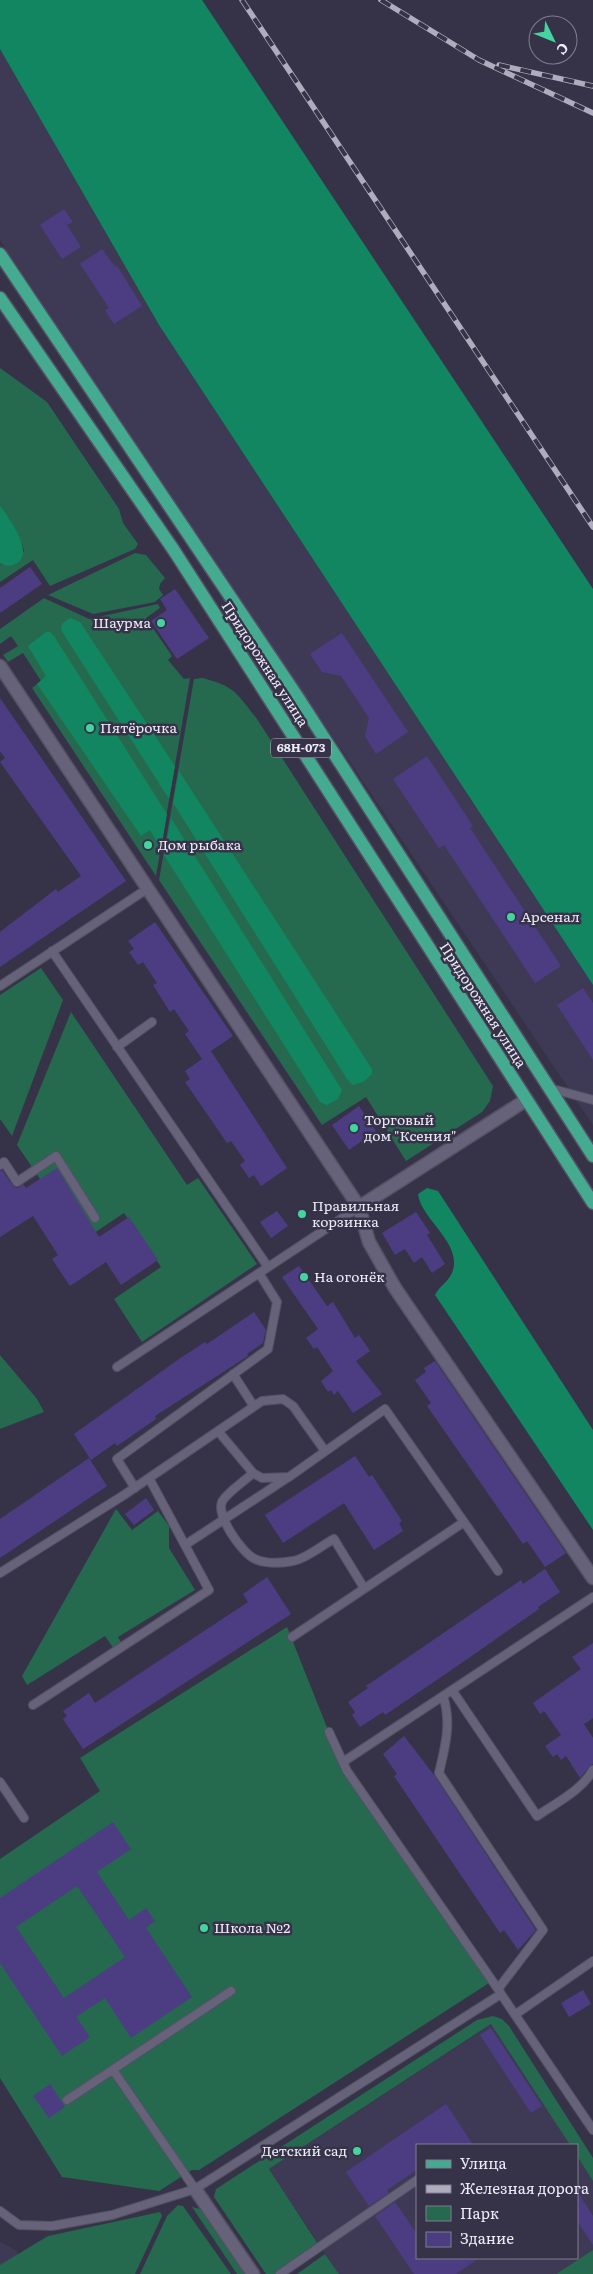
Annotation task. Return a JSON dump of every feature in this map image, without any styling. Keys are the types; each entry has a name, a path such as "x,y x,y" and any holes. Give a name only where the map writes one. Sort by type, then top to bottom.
{"main road":[{"name":"68Н-073","path":"0,254 297,696 593,1156"},
{"name":"Придорожная улица","path":"0,298 178,557 593,1203"}],"street":[{"path":"0,666 359,1207 369,1242 395,1288 593,1578"},
{"path":"359,1207 526,1100"},
{"path":"195,2189 253,2274"}],"lane":[{"path":"0,986 147,889"},
{"path":"52,951 268,1267"},
{"path":"117,1047 152,1022"},
{"path":"548,1088 593,1100"},
{"path":"0,1165 4,1162 17,1182 56,1156 96,1218"},
{"path":"117,1367 359,1207"},
{"path":"135,1488 117,1459 268,1349 277,1302 259,1273"},
{"path":"233,1374 253,1405"},
{"path":"0,1573 135,1488 253,1405 262,1401 283,1399 293,1406 325,1452"},
{"path":"185,1545 225,1521 385,1409 498,1571"},
{"path":"218,1431 253,1473 262,1478 289,1477"},
{"path":"253,1473 223,1500 221,1509 225,1521 240,1546 254,1559 271,1562 295,1561 334,1539 364,1588"},
{"path":"33,1706 210,1590 149,1478"},
{"path":"292,1637 464,1522"},
{"path":"343,1762 593,1597"},
{"path":"452,1690 537,1816 566,1796 590,1776 593,1770"},
{"path":"0,2211 19,2225 52,2226 112,2215 195,2189 500,1991 543,1930 438,1774 448,1730 447,1708 443,1696"},
{"path":"329,1732 343,1762 592,2125"},
{"path":"0,1782 24,1818"},
{"path":"516,2014 593,1961"},
{"path":"67,2100 231,1991"},
{"path":"113,2070 195,2189"},
{"path":"280,2274 416,2181"}],"shaded area":[{"path":"0,49 159,325 593,985 593,1125 0,240"},
{"name":"Детский сад","path":"492,2024 569,2144 416,2144 416,2259 578,2259 578,2158 593,2181 593,2250 556,2274 339,2274 269,2169"},
{"path":"0,2242 16,2250 31,2274 0,2274"}],"green space":[{"path":"0,0 202,0 593,589 593,985 159,325 0,49"},
{"path":"0,368 47,402 119,509 123,523 138,544 135,549 50,586 33,560 0,582 0,563 2,565 24,551 0,505"},
{"path":"0,505 22,544 23,552 21,559 11,566 0,563"},
{"path":"135,553 146,555 165,578 160,584 159,589 163,595 155,602 93,614 48,595"},
{"path":"44,598 89,619 158,604 160,608 146,618 172,656 168,660 184,679 190,678 156,876 32,688 41,681 23,653 8,662 3,655 18,646 11,636 0,644 0,629"},
{"path":"70,618 80,622 175,766 169,799 61,630 62,624"},
{"path":"46,632 50,632 54,636 167,814 161,849 150,830 141,836 37,684 46,676 28,646"},
{"path":"203,678 214,681 235,692 257,719 493,1086 490,1101 482,1112 406,1161 366,1097 322,1125 159,880 194,679"},
{"path":"179,771 372,1069 372,1074 363,1082 353,1085 347,1079 173,803"},
{"path":"171,818 342,1090 338,1099 327,1105 320,1102 164,855"},
{"path":"41,968 63,1000 12,1136 0,1119 0,995"},
{"path":"71,1012 187,1185 198,1178 257,1264 142,1342 114,1299 161,1267 124,1213 82,1241 17,1145"},
{"path":"427,1188 438,1191 593,1430 593,1530 435,1295 452,1274 454,1260 446,1240 421,1203 418,1194"},
{"path":"0,1355 37,1399 44,1412 0,1429"},
{"path":"116,1509 132,1530 158,1511 169,1526 169,1548 195,1590 118,1637 122,1644 114,1649 105,1636 27,1685 22,1676"},
{"name":"Школа №2","path":"287,1627 340,1760 489,1983 199,2170 192,2170 159,2191 62,2177 0,2078 0,1859 100,1791 80,1758"},
{"path":"493,2016 502,2019 509,2026 593,2158 593,2181 578,2158 578,2144 569,2144 491,2024 269,2169 318,2244 275,2274 266,2274 214,2197 216,2189 477,2020"},
{"path":"178,2205 183,2206 231,2274 140,2274 167,2216"},
{"path":"192,2207 200,2209 206,2214 247,2274 237,2274"},
{"path":"160,2212 162,2216 135,2274 0,2274 0,2265 48,2236"},
{"path":"593,2250 593,2274 556,2274"},
{"path":"325,2254 339,2274 297,2274"}],"building":[{"path":"64,209 73,222 67,225 81,247 62,259 40,225"},
{"path":"102,249 115,267 117,266 142,306 114,324 105,310 109,308 80,264"},
{"path":"30,567 42,584 0,613 0,588"},
{"path":"175,589 209,638 177,659 151,621 167,610 160,599"},
{"path":"342,633 408,732 376,754 365,736 369,718 341,676 322,672 310,654"},
{"path":"0,698 126,881 0,967 0,932 56,889 58,892 81,876 0,762 5,758 0,751"},
{"path":"427,756 473,826 470,828 561,966 535,983 444,845 439,848 393,779"},
{"path":"155,922 233,1036 211,1051 287,1168 261,1186 254,1175 249,1178 240,1165 245,1161 231,1141 227,1143 185,1082 190,1079 185,1071 202,1059 185,1034 189,1031 174,1009 170,1012 153,985 157,983 143,962 138,965 129,952 134,949 128,941"},
{"path":"583,988 593,1003 593,1060 557,1005"},
{"name":"Торговый дом \"Ксения\"","path":"359,1106 376,1131 349,1150 332,1125"},
{"path":"57,1168 99,1237 129,1217 158,1260 121,1285 106,1262 70,1286 52,1259 58,1255 33,1216 0,1237 0,1171 2,1170 14,1187 18,1188 23,1184 26,1188"},
{"path":"277,1211 288,1226 271,1238 260,1222"},
{"path":"416,1212 430,1233 427,1235 445,1264 432,1273 422,1257 414,1263 405,1249 395,1255 382,1233"},
{"path":"299,1266 327,1306 333,1302 355,1338 359,1335 370,1351 356,1361 382,1394 353,1413 338,1391 334,1395 331,1390 328,1392 321,1381 333,1371 317,1347 314,1349 306,1338 318,1329 282,1277"},
{"path":"254,1312 266,1330 263,1343 247,1354 248,1356 155,1416 156,1419 117,1446 115,1443 91,1460 74,1434 179,1359 205,1342 207,1344"},
{"path":"435,1361 566,1553 545,1567 527,1541 523,1544 427,1406 431,1403 415,1380 426,1372 424,1368"},
{"path":"355,1456 369,1477 372,1475 402,1521 399,1523 403,1531 374,1550 344,1503 283,1543 265,1515"},
{"path":"89,1458 107,1486 0,1558 0,1519"},
{"path":"146,1498 154,1510 134,1525 125,1514"},
{"path":"545,1569 560,1592 538,1607 539,1609 385,1715 383,1712 360,1727 352,1715 355,1712 348,1702 368,1688 366,1686 521,1580 523,1584"},
{"path":"267,1577 291,1614 83,1749 63,1719 67,1716 63,1711 89,1693 95,1703 248,1602 243,1594"},
{"path":"593,1643 593,1718 584,1724 593,1738 593,1764 580,1778 566,1756 561,1760 557,1754 553,1757 545,1746 561,1735 544,1711 540,1714 533,1703 581,1669 572,1657"},
{"path":"404,1736 434,1775 536,1930 518,1950 504,1930 500,1933 394,1776 397,1774 383,1754"},
{"path":"113,1822 131,1849 97,1872 129,1920 146,1908 155,1921 146,1928 192,1997 131,2038 105,1998 76,2017 90,2037 62,2056 0,1963 0,1898","holes":["77,1886 125,1957 64,1998 16,1927"]},
{"path":"583,1990 591,2004 569,2017 561,2003"},
{"path":"491,2028 542,2106 531,2113 480,2035"},
{"path":"50,2084 65,2107 49,2118 33,2096"},
{"path":"446,2104 472,2144 416,2144 416,2171 387,2190 389,2193 369,2206 346,2172"},
{"path":"578,2193 593,2216 593,2245 578,2222"},
{"path":"395,2202 416,2233 416,2259 478,2259 456,2274 414,2274 375,2216"}],"railway":[{"path":"242,0 593,527"},
{"path":"381,0 479,60 593,113"},
{"path":"499,65 593,86"}],"place":[{"name":"Шаурма","path":"161,623"},
{"name":"Пятёрочка","path":"90,728"},
{"name":"Дом рыбака","path":"148,845"},
{"name":"Арсенал","path":"511,917"},
{"name":"Торговый дом \"Ксения\"","path":"354,1128"},
{"name":"Правильная корзинка","path":"302,1214"},
{"name":"На огонёк","path":"304,1277"},
{"name":"Школа №2","path":"204,1928"},
{"name":"Детский сад","path":"357,2151"}]}
